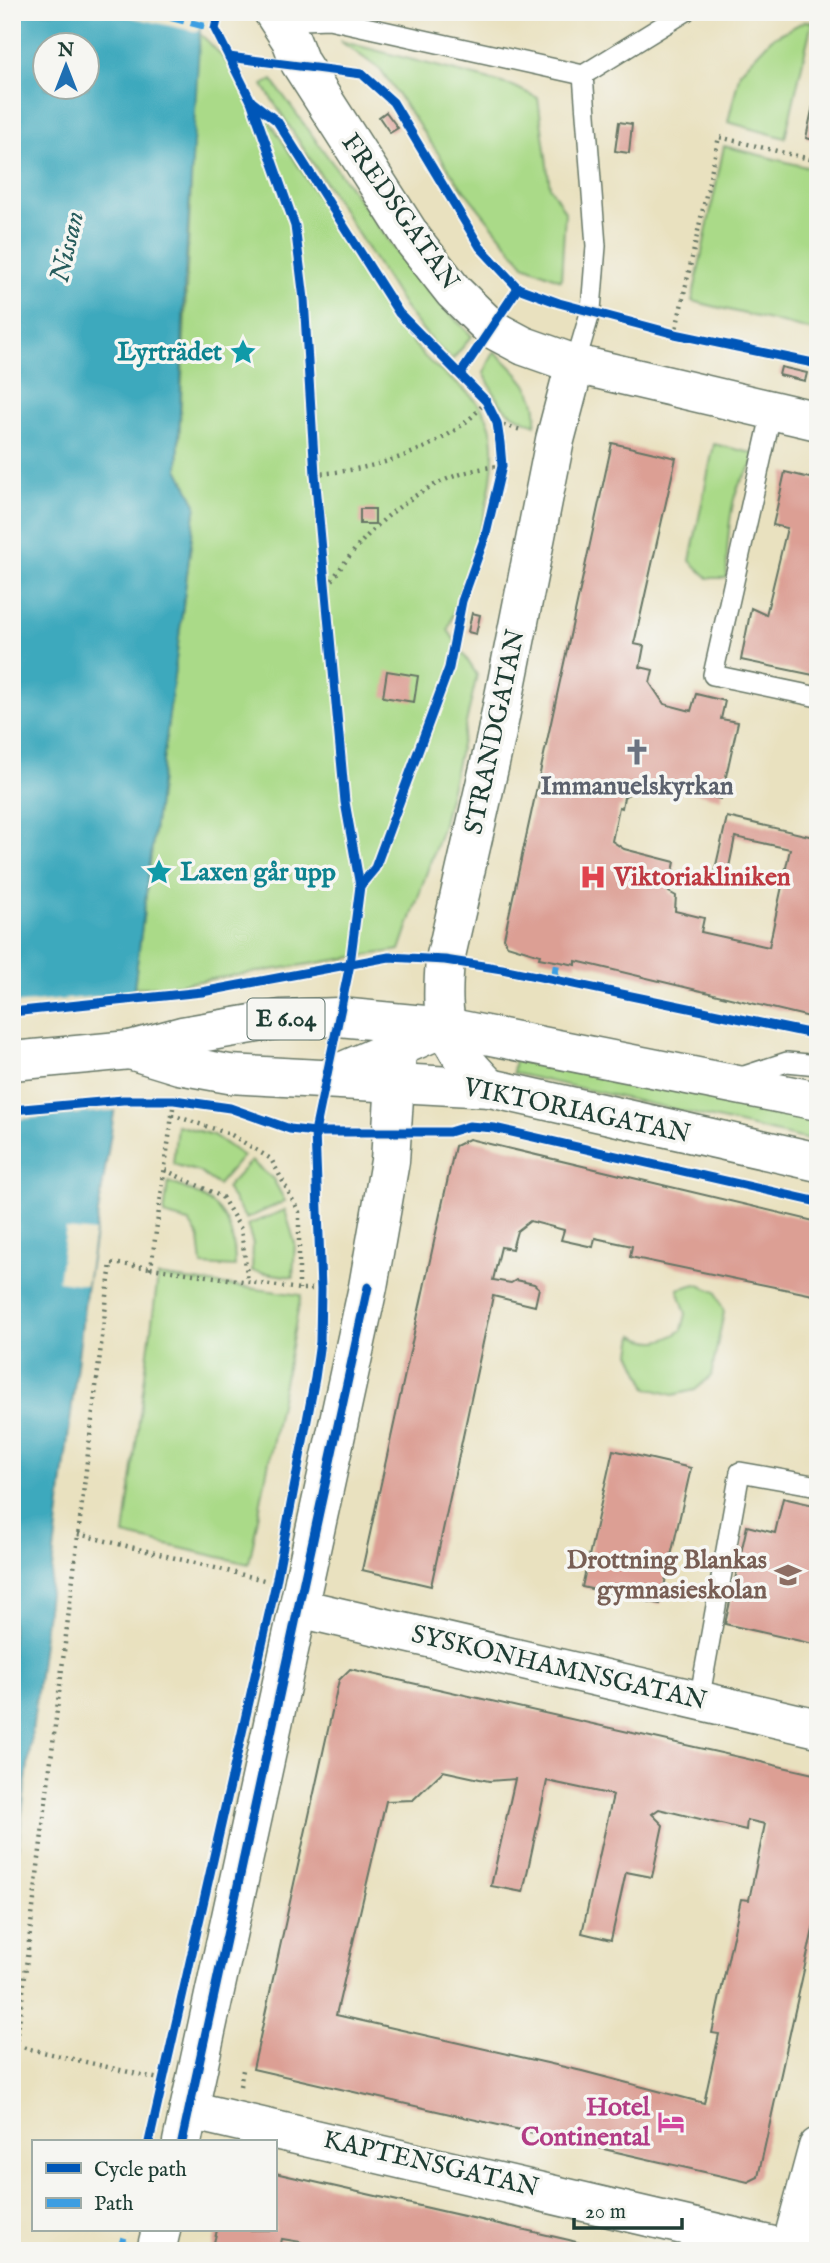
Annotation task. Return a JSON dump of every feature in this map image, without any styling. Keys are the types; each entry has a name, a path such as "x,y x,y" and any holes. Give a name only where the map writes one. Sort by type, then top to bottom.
{"main road":[{"name":"FREDSGATAN","path":"274,17 414,241 454,292 492,329 524,346 575,364 818,421"},
{"name":"STRANDGATAN","path":"490,1088 456,1052 446,1027 443,991 450,935 496,737 555,440 575,364"},
{"name":"VIKTORIAGATAN","path":"130,1050 183,1036 281,1019 393,1050 490,1088 806,1162"},
{"name":"VIKTORIAGATAN","path":"130,1050 180,1065 229,1074 326,1079 446,1027 724,1084 814,1093"},
{"name":"E 6.04","path":"12,1061 130,1050"},
{"path":"186,2126 288,1596 368,1287 390,1161 393,1050"},
{"name":"SYSKONHAMNSGATAN","path":"288,1596 699,1701 818,1728"},
{"name":"KAPTENSGATAN","path":"186,2126 254,2140"},
{"name":"KAPTENSGATAN","path":"276,2144 791,2250"},
{"path":"791,2250 818,2147"},
{"path":"156,2251 161,2232"}],"lane":[{"path":"274,17 329,19 583,75 685,12"},
{"path":"575,364 591,310 596,246 583,75"},
{"path":"772,411 713,675 818,697"},
{"path":"699,1701 740,1472 818,1486"}],"path":[{"path":"675,334 719,137 818,161"},
{"path":"315,474 345,472 389,460 452,434 473,418 486,401"},
{"path":"325,592 343,561 373,528 409,500 478,467 502,466"},
{"path":"151,1268 174,1100"},
{"path":"172,1115 230,1134 271,1159 299,1212 299,1289"},
{"path":"164,1170 222,1197 241,1229 248,1282"},
{"path":"12,2082 111,1263 299,1289 321,1289"},
{"path":"78,1534 288,1596"},
{"path":"17,2046 164,2080"}],"green space":[{"path":"805,21 812,22 785,138 728,122 740,72 772,38"},
{"path":"198,32 223,57 255,100 366,274 418,349 481,407 492,435 493,457 486,507 448,630 477,675 442,828 400,950 174,985 134,988 196,505 178,469"},
{"path":"340,41 513,86 538,98 550,187 565,212 561,280 524,265 459,184 381,70"},
{"path":"272,80 397,252 430,293 472,336 453,359 436,346 407,311 263,85"},
{"path":"724,146 818,170 818,332 692,301"},
{"path":"494,351 518,374 531,393 535,403 535,425 507,410 494,393 484,373"},
{"path":"714,444 756,454 751,468 740,483 733,503 727,578 708,578 690,561"},
{"path":"515,1057 818,1119 818,1142 513,1073"},
{"path":"177,1125 213,1135 243,1156 218,1185 199,1172 173,1164"},
{"path":"251,1161 273,1179 285,1201 246,1219 226,1188"},
{"path":"168,1182 199,1195 219,1211 231,1234 235,1267 202,1265 199,1238 189,1222 164,1215"},
{"path":"285,1210 295,1243 293,1277 252,1271 253,1244 247,1225"},
{"path":"158,1276 301,1295 249,1564 124,1535"},
{"path":"696,1284 716,1292 724,1312 711,1376 695,1390 673,1395 647,1388 631,1353 634,1335 659,1341 682,1330 686,1314 678,1289"}],"water":[{"name":"Nissan","path":"12,12 201,12 184,291 178,469 196,504 134,988 87,1283 12,1896"}],"pier":[{"path":"108,12 205,12 198,32"},
{"path":"137,993 118,1110 12,1120 12,1004"},
{"path":"66,1229 94,1232 86,1285 58,1281"}],"building":[{"path":"818,87 818,141 806,138"},
{"path":"386,112 398,128 390,133 379,117"},
{"path":"619,122 632,124 629,153 615,151"},
{"path":"781,367 807,373 805,381 779,375"},
{"path":"612,443 676,458 634,644 644,646 640,667 653,670 650,683 664,704 691,711 696,694 725,701 721,719 738,722 721,799 648,782 624,797 622,808 619,807 612,841 624,849 675,862 669,892 676,896 675,911 704,918 701,932 769,947 790,849 735,837 727,877 714,874 727,817 818,838 818,881 814,880 811,890 818,891 818,1019 576,961 576,965 539,958 540,955 507,945 504,938"},
{"path":"785,472 818,480 818,676 741,660 751,608 766,615 787,528 773,525"},
{"path":"360,509 375,509 375,524 360,524"},
{"path":"472,613 480,615 476,634 468,632"},
{"path":"387,671 418,676 414,702 383,697"},
{"path":"469,1139 818,1222 818,1296 630,1257 632,1246 595,1238 593,1247 561,1240 564,1230 530,1221 517,1231 512,1249 501,1247 493,1280 511,1283 516,1280 534,1284 539,1288 535,1306 493,1296 431,1586 362,1570 455,1146"},
{"path":"613,1450 691,1468 660,1604 582,1587"},
{"path":"783,1498 818,1506 818,1645 725,1624 747,1526 775,1533"},
{"path":"350,1669 818,1775 818,1907 758,2177 748,2182 253,2069 339,1680","holes":["443,1771 489,1781 515,1779 491,1886 523,1892 547,1781 613,1795 582,1933 611,1940 626,1872 652,1877 663,1825 652,1814 659,1809 746,1830 747,1820 765,1824 749,1900 741,1899 712,2033 719,2034 704,2103 582,2071 336,2015 386,1801 413,1800"]},
{"path":"276,2173 608,2251 300,2251 301,2242 282,2239 279,2251 212,2251 217,2232 276,2232"}],"marked path":[{"path":"150,12 215,29"},
{"path":"554,979 557,961"},
{"path":"120,2251 125,2232"}],"cycle path":[{"path":"149,2140 276,1583 315,1378 320,1342 321,1289 315,1132 350,964 360,886 345,802 315,474 304,299 295,226 251,101 215,29 219,12"},
{"path":"229,57 362,74 393,102 480,247 518,288 559,303 675,334 818,364"},
{"path":"251,101 277,121 399,313 486,401 497,423 500,443 502,466 486,534 462,601 449,668 375,868 360,886"},
{"path":"461,373 518,288"},
{"path":"12,1012 202,992 389,957 445,960 502,969 818,1035"},
{"path":"12,1110 123,1100 174,1100 230,1108 290,1129 315,1132 449,1132 469,1126 494,1128 818,1202"},
{"path":"182,2140 368,1287"}],"place":[{"name":"Lyrträdet","path":"243,352"},
{"name":"Immanuelskyrkan","path":"637,752"},
{"name":"Laxen går upp","path":"159,872"},
{"name":"Viktoriakliniken","path":"593,877"},
{"name":"Drottning Blankas gymnasieskolan","path":"788,1575"},
{"name":"Hotel Continental","path":"671,2122"}]}
